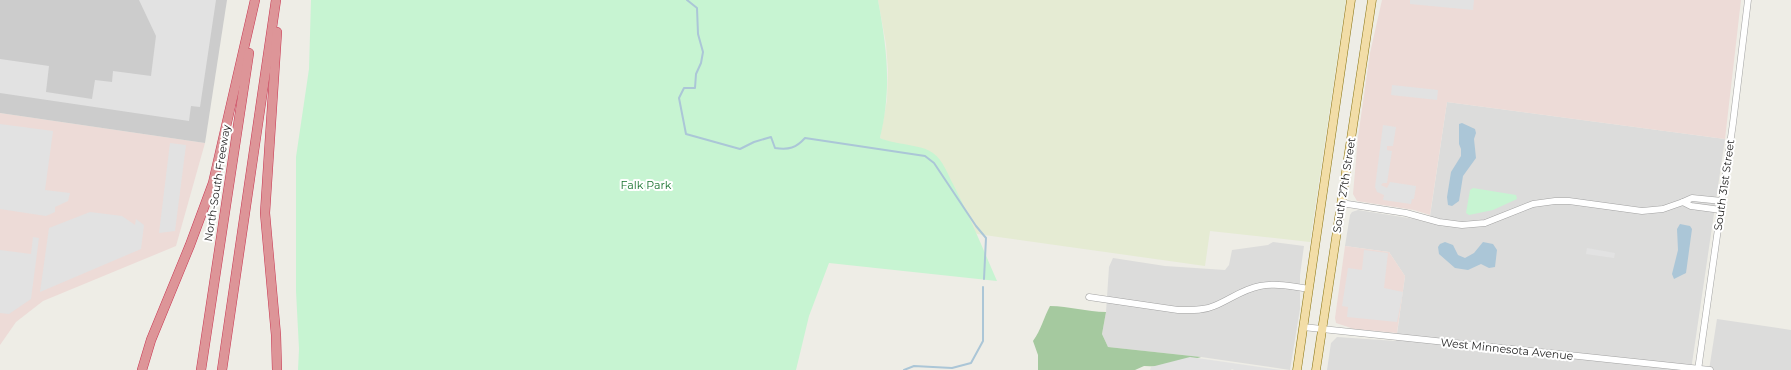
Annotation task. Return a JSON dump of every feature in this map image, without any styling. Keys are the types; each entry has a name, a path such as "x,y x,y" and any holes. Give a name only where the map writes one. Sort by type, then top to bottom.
{"highway":[{"path":"142,370 151,340 190,245 213,183 256,0"},
{"name":"North-South Freeway","path":"201,370 256,0"},
{"path":"222,370 276,0"},
{"path":"277,370 276,335 265,213 280,0"}],"main road":[{"name":"South 27th Street","path":"1297,370 1351,0"},
{"name":"South 27th Street","path":"1316,370 1372,0"}],"street":[{"name":"South 31st Street","path":"1698,369 1722,201 1748,0"},
{"path":"1341,203 1406,213 1439,222 1462,225 1485,223 1533,204 1555,201 1569,201 1642,211 1663,209 1692,198 1722,201"},
{"path":"1683,202 1691,206 1720,210"},
{"path":"1089,297 1178,310 1192,310 1214,306 1258,286 1278,284 1309,289"},
{"name":"West Minnesota Avenue","path":"1303,327 1710,370"}],"shaded area":[{"path":"0,0 227,0 205,143 0,113"},
{"path":"139,0 216,0 200,107 191,106 189,121 0,93 0,59 49,66 46,92 92,99 95,80 112,82 113,71 151,76 156,36"},
{"path":"1382,0 1741,0 1725,139 1447,102 1430,215 1414,210 1357,201 1353,194 1358,137 1370,53"},
{"path":"1410,0 1474,0 1473,10 1410,4"},
{"path":"1392,85 1438,90 1437,100 1391,95"},
{"path":"1447,102 1725,139 1691,370 1327,370 1331,343 1337,337 1396,341 1405,276 1389,252 1345,246 1350,215 1352,212 1358,210 1415,219 1429,223"},
{"path":"0,113 205,143 176,246 43,301 16,322 0,345"},
{"path":"0,124 53,131 45,190 70,193 68,201 55,207 55,212 46,216 0,209"},
{"path":"1383,125 1396,127 1393,146 1387,146 1387,150 1392,151 1387,183 1383,183 1381,185 1387,188 1390,182 1416,186 1414,199 1412,199 1411,204 1383,200 1384,195 1377,192 1375,187"},
{"path":"170,143 186,145 175,231 159,233"},
{"path":"90,212 122,216 135,225 136,219 144,225 141,249 40,292 49,228"},
{"path":"33,237 39,238 31,299 9,314 0,313 0,250 31,254"},
{"path":"1273,242 1304,246 1300,275 1300,309 1290,370 1201,357 1108,347 1102,334 1106,312 1109,267 1113,258 1165,266 1225,270 1229,265 1232,250 1268,245"},
{"path":"1345,246 1389,252 1405,276 1397,333 1354,329 1336,323 1335,318"},
{"path":"1587,248 1615,253 1614,258 1586,254"},
{"path":"1364,250 1388,253 1384,288 1403,292 1397,322 1347,317 1348,307 1342,306 1348,268 1362,270"},
{"path":"1717,319 1791,330 1791,370 1709,370"},
{"path":"1190,357 1281,370 1150,370 1151,367"}],"green space":[{"name":"Falk Park","path":"311,0 878,0 884,35 887,69 886,102 880,138 922,148 937,156 945,168 966,209 997,281 829,263 809,316 796,370 298,370 299,349 296,291 296,157 309,69"},
{"path":"878,0 1346,0 1310,242 1210,231 1205,266 977,234 888,142 880,138 887,100 888,70 886,44"},
{"path":"1473,188 1516,195 1517,199 1493,210 1469,215 1466,213 1470,190"},
{"path":"1050,306 1106,312 1102,334 1108,347 1201,357 1169,367 1144,366 1135,370 1038,370 1038,355 1033,341"}],"water":[{"path":"1462,123 1475,129 1476,133 1474,139 1476,158 1463,176 1459,201 1452,206 1448,205 1447,197 1451,172 1461,156 1459,144 1459,124"},
{"path":"1680,224 1690,226 1692,229 1686,273 1674,279 1672,274 1678,250 1677,229"},
{"path":"1445,242 1453,245 1458,255 1465,258 1474,253 1483,242 1493,244 1497,250 1495,267 1489,268 1481,264 1468,270 1455,268 1439,254 1438,247 1440,244"}],"waterway":[{"path":"687,0 697,8 698,34 703,52 701,63 696,74 695,88 684,88 679,98 686,134 740,149 754,142 771,137 775,148 792,148 805,138 925,156 934,163 976,226 986,238 984,279"},
{"path":"904,370 914,366 952,368 971,363 983,341 983,287"}]}
